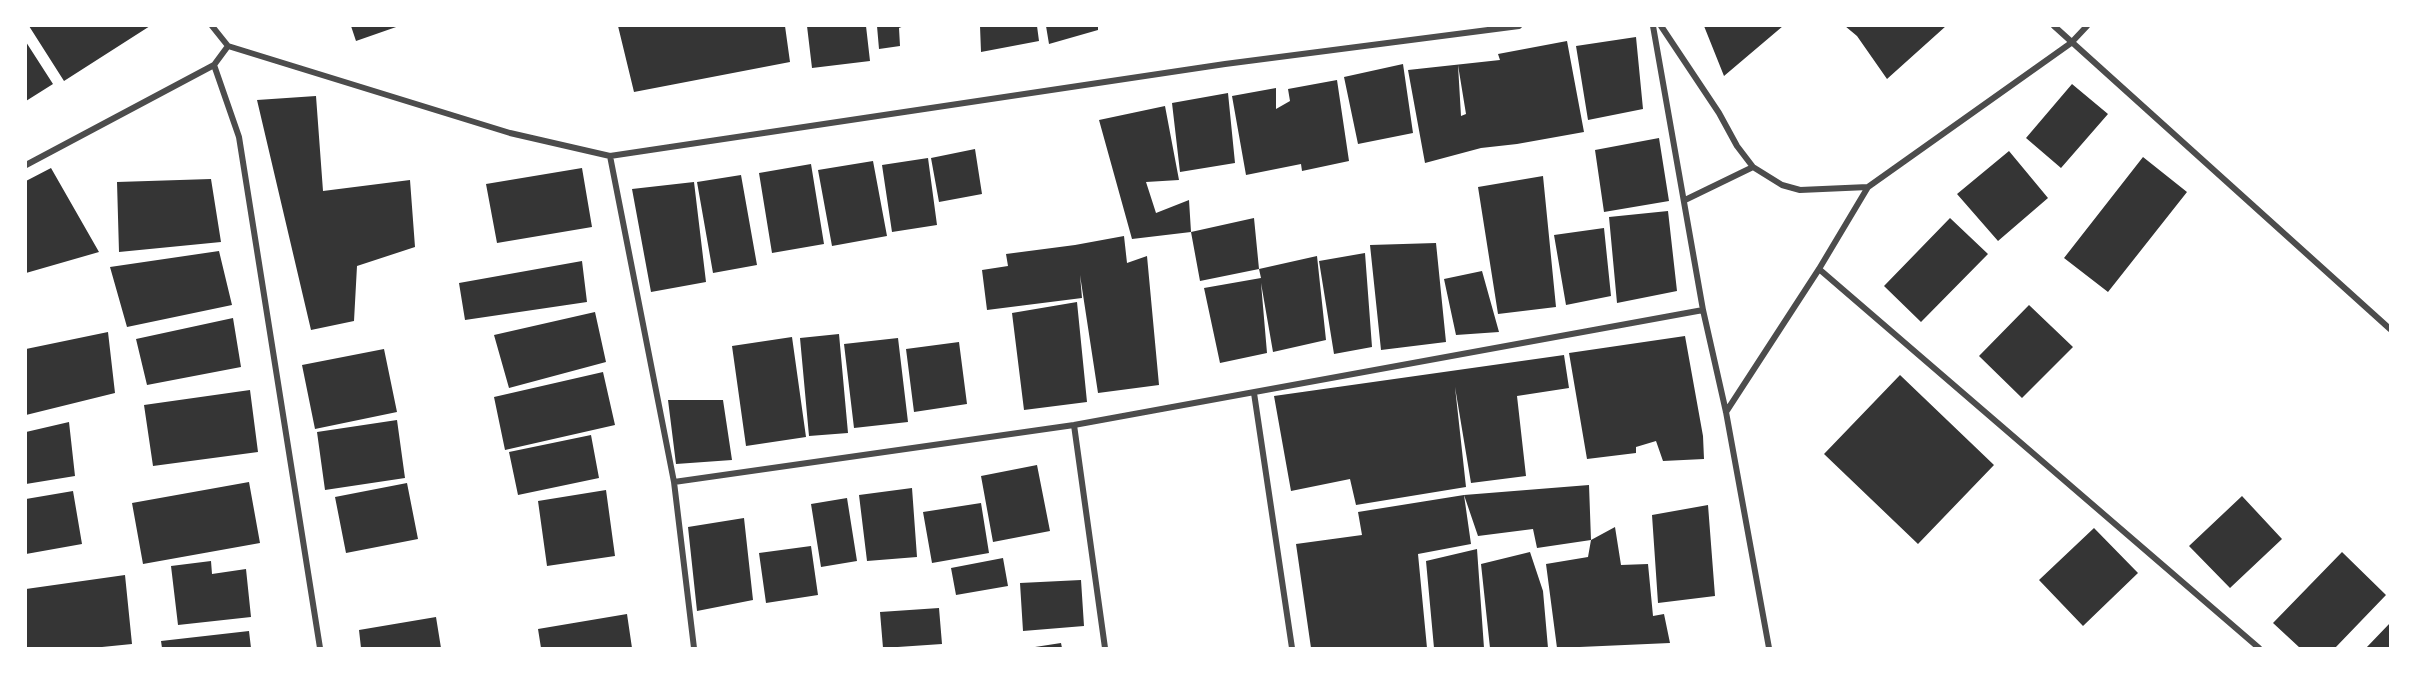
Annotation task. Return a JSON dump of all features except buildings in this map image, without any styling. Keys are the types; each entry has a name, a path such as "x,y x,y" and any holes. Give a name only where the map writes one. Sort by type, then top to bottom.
{"street":[{"path":"212,26 228,46 510,133 610,156 1225,64 1519,26"},
{"path":"1653,26 1703,310 1726,412 1769,648"},
{"path":"1661,26 1719,112 1737,146 1753,167 1782,185 1800,190 1868,187"},
{"path":"2054,26 2391,329"},
{"path":"1726,412 1819,269 1868,187 2071,43 2087,26"},
{"path":"26,165 214,66 228,46"},
{"path":"214,66 239,138 320,648"},
{"path":"610,156 674,482 694,648"},
{"path":"1685,200 1753,167"},
{"path":"1819,269 2259,648"},
{"path":"674,482 1074,425 1703,310"},
{"path":"1254,393 1292,648"},
{"path":"1074,425 1105,648"}]}
